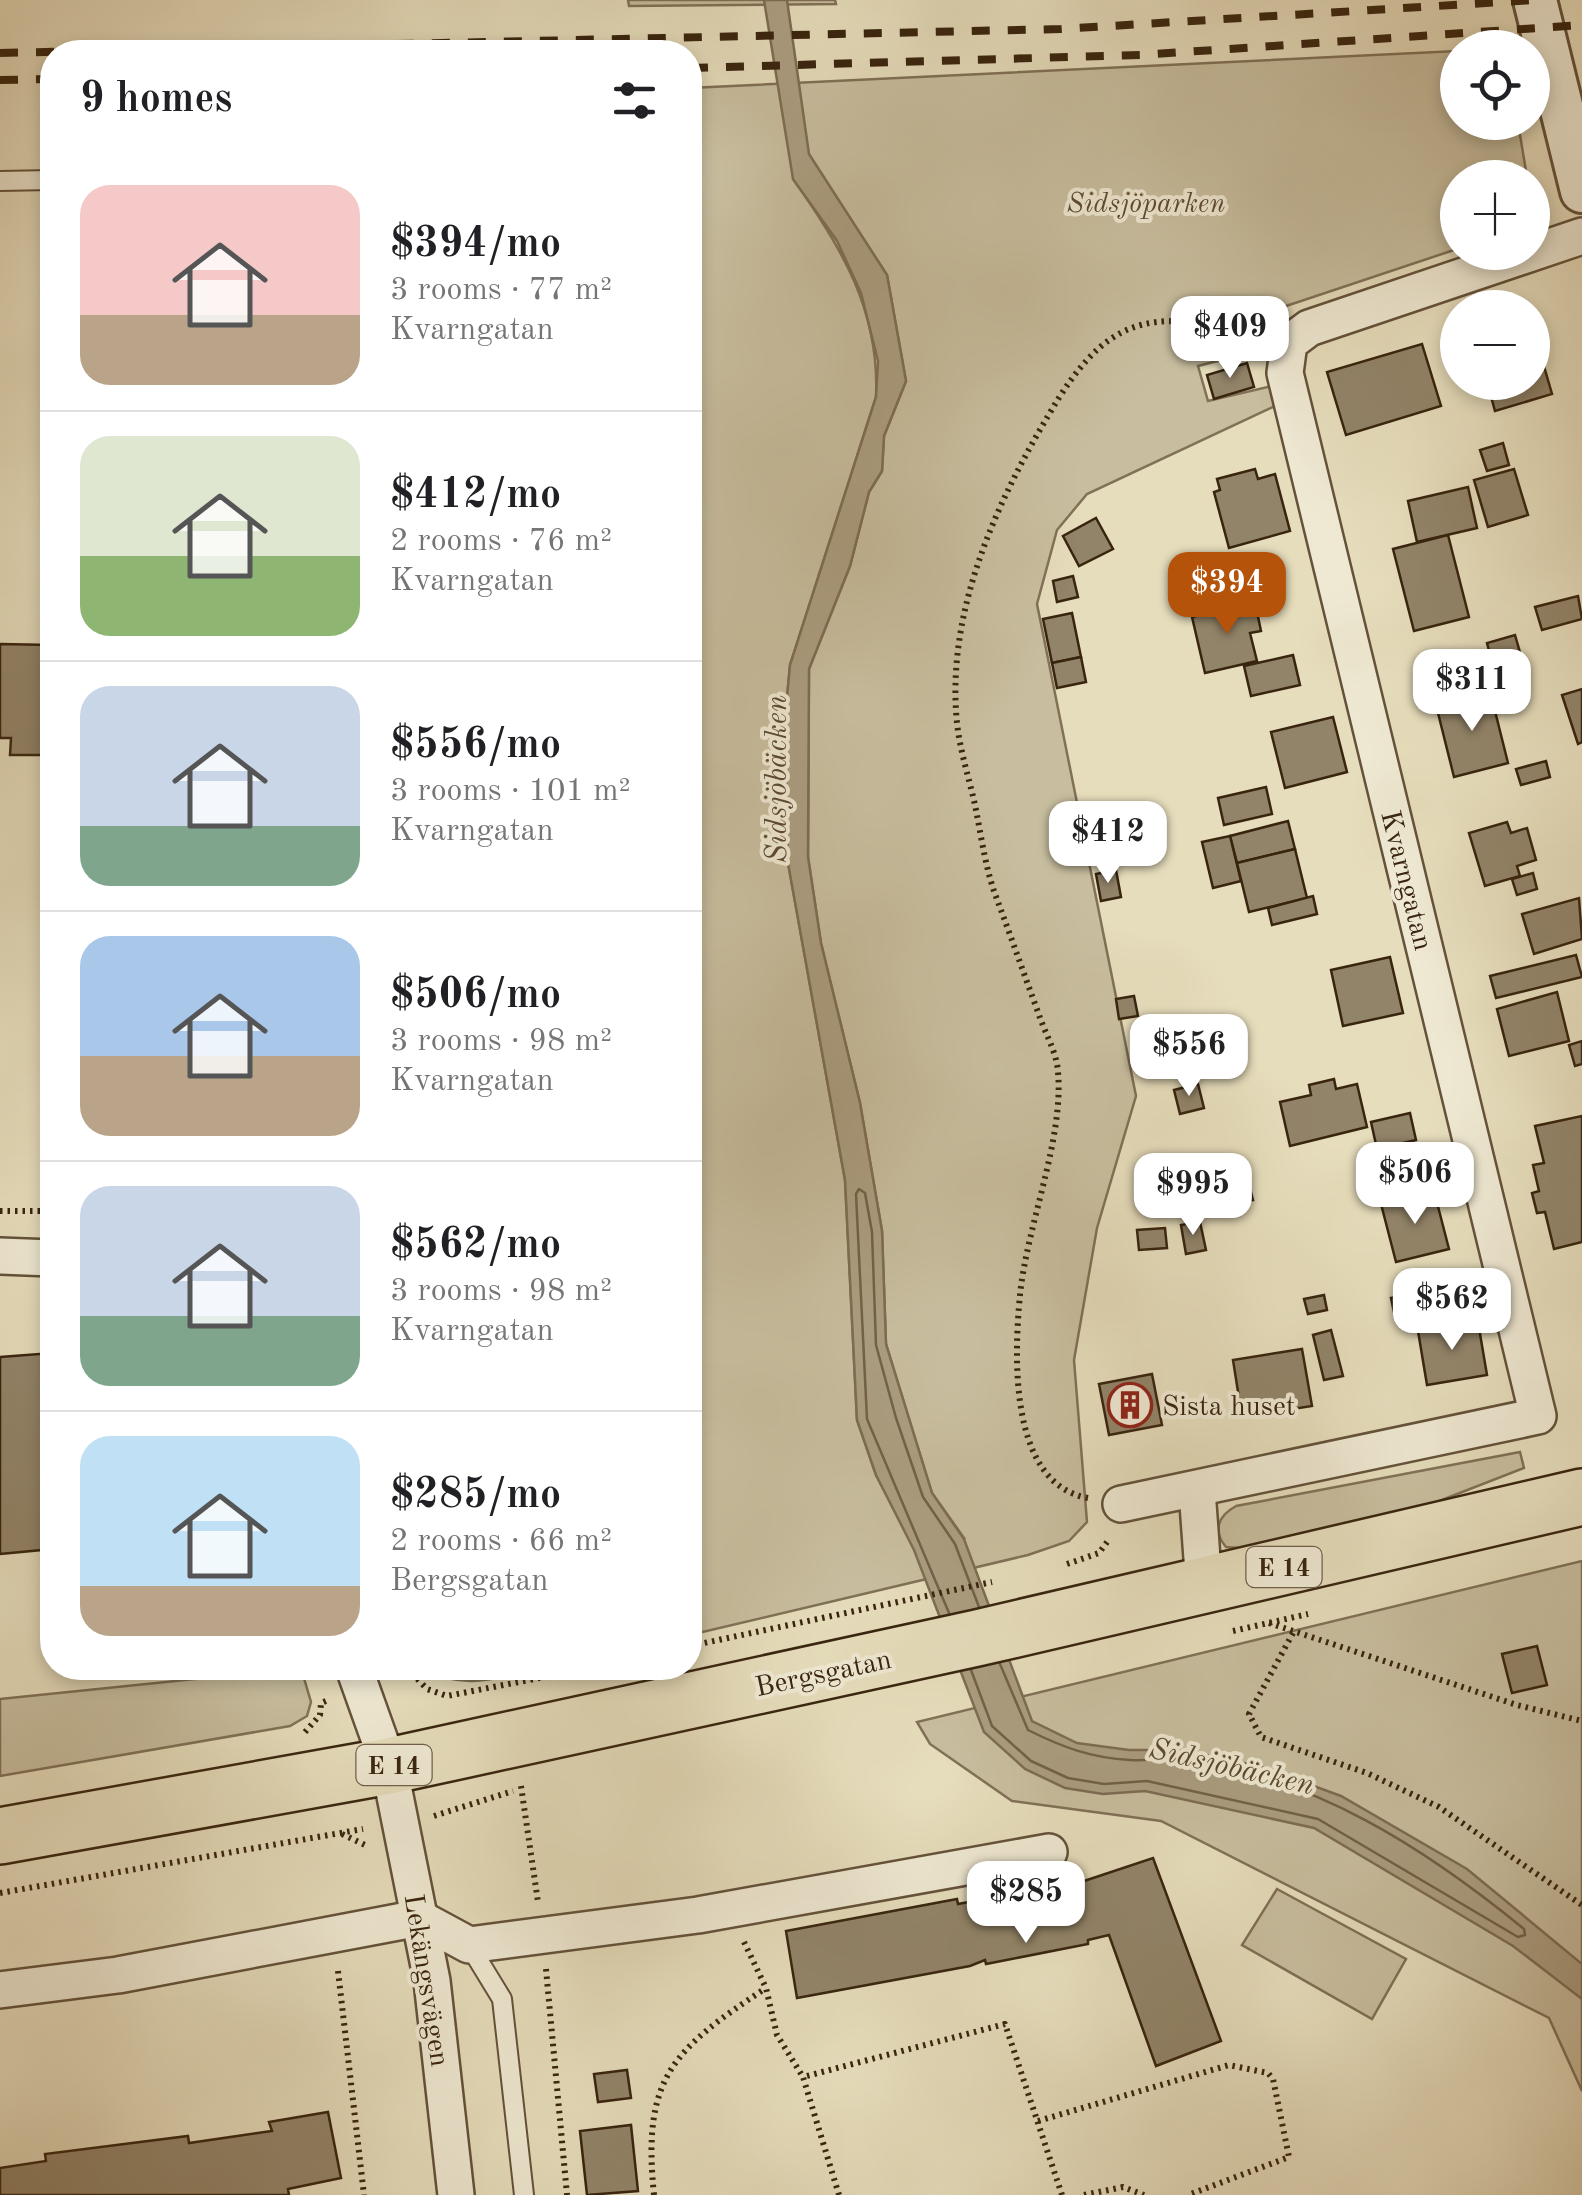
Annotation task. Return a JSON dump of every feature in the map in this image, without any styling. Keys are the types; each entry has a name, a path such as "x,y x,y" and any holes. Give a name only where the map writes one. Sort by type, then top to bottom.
{"highway":[{"name":"Bergsgatan","path":"0,1836 390,1766 1204,1586 1582,1497"}],"street":[{"path":"1536,0 1582,190"},
{"path":"1289,343 1309,328 1582,236"},
{"name":"Kvarngatan","path":"1197,1490 1538,1416 1285,373 1289,343"},
{"path":"0,1256 40,1258"},
{"path":"1120,1514 1197,1490 1204,1586"},
{"name":"Lekängsvägen","path":"359,1680 390,1766 432,1980 456,2195"},
{"path":"0,1990 118,1974 419,1918 469,1945 543,1932 698,1915 1049,1852"}],"lane":[{"path":"0,182 40,180"},
{"path":"469,1945 502,1999 524,2195"}],"path":[{"path":"1060,1567 1099,1553 1120,1514 1068,1494 1037,1462 1020,1416 1020,1295 1058,1118 1058,1068 992,886 957,724 958,654 966,599 1016,470 1065,386 1098,347 1118,333 1146,322 1196,320 1289,343"},
{"path":"0,1211 40,1212"},
{"path":"702,1643 1002,1580"},
{"path":"1270,1623 1456,1681 1516,1705 1582,1721"},
{"path":"1294,1633 1249,1714 1260,1736 1368,1773 1439,1807 1582,1905"},
{"path":"298,1735 310,1729 322,1703 355,1680"},
{"path":"417,1680 427,1690 446,1696 529,1680"},
{"path":"521,1788 543,1932 568,2195"},
{"path":"341,1834 358,1840 372,1852"},
{"path":"698,1915 732,1922 766,1988 774,2026 803,2077 839,2195"},
{"path":"332,1936 364,2195"},
{"path":"654,2195 648,2139 655,2101 674,2060 726,2015 766,1988"},
{"path":"803,2077 1006,2024 1062,2195"},
{"path":"1038,2121 1238,2065 1273,2079 1289,2157 1188,2195"},
{"path":"1084,2195 1123,2188 1144,2195"}],"green space":[{"path":"628,0 835,0 836,4 629,6"},
{"name":"Sidsjöparken","path":"1440,52 1440,140 1521,140 1524,160 1440,160 1440,255 1268,312 1230,307 1241,355 1198,366 1208,401 1272,386 1277,405 1087,494 1057,530 1037,604 1136,1096 1097,1228 1074,1360 1087,1522 1069,1541 1028,1555 702,1632 702,87","holes":["808,154 887,275 906,381 884,436 882,471 869,492 850,566 809,669 808,857 821,943 860,1103 882,1231 886,1344 932,1493 964,1538 915,1550 876,1475 857,1420 845,1180 788,863 785,719 790,665 876,397 871,336 854,281 827,229 793,179"]},
{"path":"1520,1452 1524,1468 1434,1503 1240,1548 1226,1547 1219,1535 1221,1519 1236,1506"},
{"path":"1582,1561 1582,2091 1549,2018 1161,1821 1012,1801 930,1744 917,1722"},
{"path":"184,1680 305,1680 311,1702 307,1716 290,1726 0,1776 0,1699"},
{"path":"1277,1889 1406,1959 1372,2019 1242,1945"}],"water":[{"name":"Sidsjöbäcken","path":"764,0 787,0 809,154 887,275 906,381 884,436 882,471 869,492 850,566 809,669 808,857 821,943 860,1103 882,1231 886,1344 932,1493 964,1539 1032,1721 1077,1743 1129,1750 1183,1750 1259,1766 1341,1796 1467,1869 1582,1964 1582,1999 1513,1946 1314,1828 1145,1791 1103,1794 1065,1788 1025,1769 984,1732 914,1550 876,1475 857,1420 845,1180 788,863 785,719 790,665 876,397 878,361 861,293 837,241 793,179"}],"building":[{"path":"1422,344 1441,406 1346,435 1327,372"},
{"path":"1247,363 1254,387 1214,399 1207,375"},
{"path":"1492,400 1532,400 1495,411"},
{"path":"1503,443 1509,465 1487,471 1480,450"},
{"path":"1255,469 1258,479 1275,474 1290,531 1229,548 1214,492 1220,490 1217,479"},
{"path":"1514,469 1528,515 1488,527 1474,480"},
{"path":"1468,487 1477,528 1417,542 1408,501"},
{"path":"1096,518 1113,549 1079,566 1063,536"},
{"path":"1448,535 1469,617 1414,631 1393,549"},
{"path":"1073,576 1078,597 1057,602 1053,581"},
{"path":"1578,596 1582,619 1542,630 1535,607"},
{"path":"1242,605 1244,610 1256,607 1261,631 1250,633 1257,661 1205,673 1192,617"},
{"path":"1072,613 1081,657 1052,663 1043,619"},
{"path":"1515,635 1521,656 1493,665 1487,643"},
{"path":"0,644 40,645 40,755 10,755 11,738 0,738"},
{"path":"1293,655 1300,685 1251,696 1244,666"},
{"path":"1081,657 1086,682 1057,688 1052,663"},
{"path":"1582,689 1582,742 1578,744 1562,695"},
{"path":"1490,691 1508,763 1454,777 1436,705"},
{"path":"1333,717 1347,772 1285,788 1271,732"},
{"path":"1546,761 1550,777 1521,785 1516,769"},
{"path":"1266,787 1272,814 1224,825 1218,798"},
{"path":"1288,821 1295,849 1237,863 1230,836"},
{"path":"1507,822 1511,833 1527,828 1536,860 1517,866 1520,876 1485,886 1469,833"},
{"path":"1230,836 1241,881 1213,888 1202,842"},
{"path":"1295,849 1307,898 1249,912 1237,863"},
{"path":"1116,870 1121,897 1101,901 1096,874"},
{"path":"1533,873 1537,889 1517,895 1512,879"},
{"path":"1313,896 1317,914 1272,925 1268,908"},
{"path":"1579,898 1582,939 1534,954 1522,914"},
{"path":"1576,955 1582,977 1496,998 1490,976"},
{"path":"1390,957 1403,1013 1343,1026 1331,970"},
{"path":"1557,992 1569,1041 1509,1056 1497,1009"},
{"path":"1134,996 1138,1016 1119,1019 1116,999"},
{"path":"1582,1041 1582,1064 1575,1066 1569,1045"},
{"path":"1334,1079 1336,1089 1357,1084 1367,1127 1290,1146 1280,1102 1311,1095 1309,1085"},
{"path":"1198,1084 1204,1108 1180,1114 1174,1090"},
{"path":"1410,1113 1416,1140 1377,1149 1371,1122"},
{"path":"1582,1116 1582,1242 1554,1249 1545,1212 1537,1213 1532,1193 1539,1191 1533,1165 1544,1163 1535,1126"},
{"path":"1248,1181 1253,1200 1217,1209 1213,1189"},
{"path":"1434,1191 1449,1249 1396,1262 1381,1204"},
{"path":"1200,1222 1206,1250 1186,1254 1181,1225"},
{"path":"1165,1228 1167,1248 1139,1250 1137,1230"},
{"path":"1419,1292 1423,1311 1395,1317 1391,1298"},
{"path":"1324,1295 1327,1310 1308,1314 1304,1299"},
{"path":"1478,1322 1487,1375 1427,1385 1418,1331"},
{"path":"1331,1330 1343,1376 1324,1380 1313,1335"},
{"path":"1302,1349 1312,1406 1242,1417 1233,1360"},
{"path":"40,1354 40,1550 0,1554 0,1357"},
{"name":"Sista huset","path":"1152,1374 1162,1425 1109,1435 1099,1384"},
{"path":"1537,1646 1547,1685 1512,1693 1502,1654"},
{"path":"1153,1858 1221,2041 1156,2066 1109,1935 1088,1940 1088,1944 986,1964 985,1960 797,1998 786,1931 957,1899 958,1904 974,1901 971,1894 1074,1877 1075,1884"},
{"path":"627,2070 631,2098 598,2102 594,2074"},
{"path":"328,2112 341,2178 288,2189 289,2195 0,2195 0,2168 46,2161 45,2154 188,2136 189,2143 272,2131 269,2122"},
{"path":"631,2125 638,2191 587,2195 580,2131"}],"railway":[{"path":"575,40 1061,29 1535,0"},
{"path":"702,68 1140,55 1582,25"},
{"path":"0,53 40,52"},
{"path":"0,80 40,79"}],"place":[{"name":"Sista huset","path":"1130,1405"}]}
